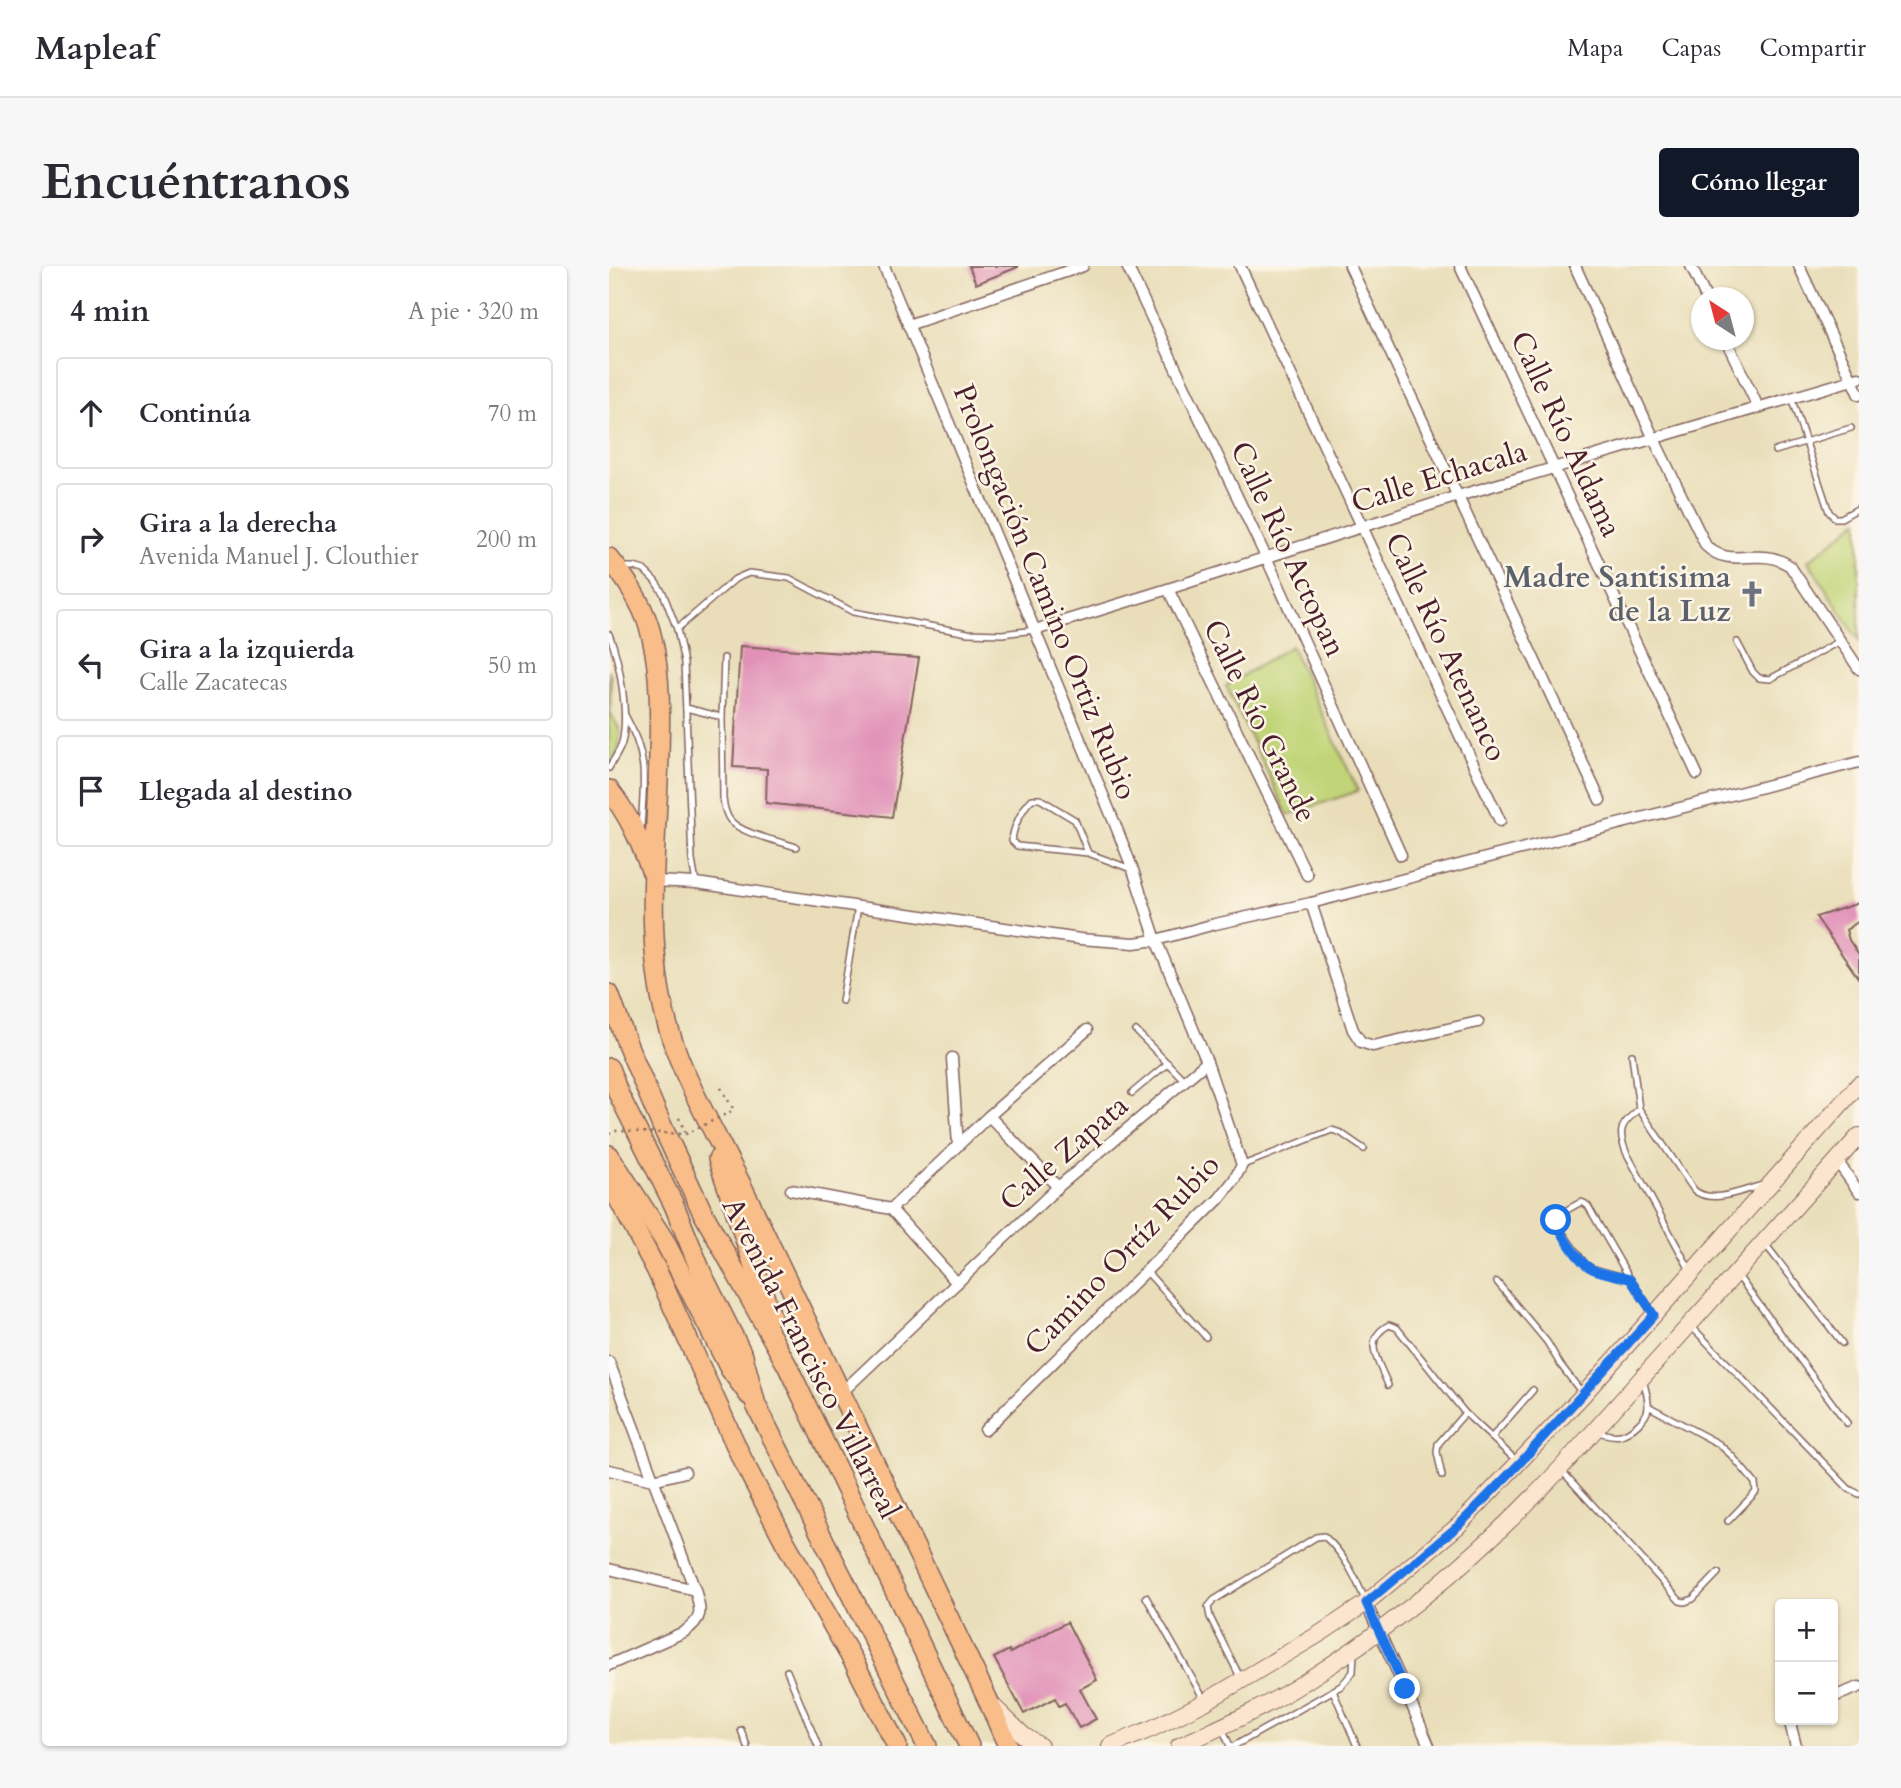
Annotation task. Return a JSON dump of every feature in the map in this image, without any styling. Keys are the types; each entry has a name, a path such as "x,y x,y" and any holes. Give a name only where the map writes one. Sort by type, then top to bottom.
{"highway":[{"path":"613,562 634,593 652,636 657,669 660,729 654,943 667,1026 706,1118 733,1168 987,1698 1003,1742"},
{"path":"609,790 640,839 655,881"},
{"name":"Avenida Francisco Villarreal","path":"609,994 657,1115 702,1211 788,1367 969,1746"},
{"name":"Avenida Francisco Villarreal","path":"609,1068 619,1094 674,1205 702,1274 743,1356 756,1405 927,1746"},
{"path":"706,1118 725,1183 788,1367"},
{"path":"609,1155 664,1240 730,1369 756,1405"},
{"path":"609,1181 656,1269 742,1458 897,1746"}],"main road":[{"path":"1110,1746 1205,1702 1321,1633 1366,1603 1458,1526 1583,1395 1859,1084"},
{"path":"1183,1745 1301,1685 1379,1632 1454,1573 1520,1512 1560,1469 1859,1136"},
{"path":"987,1698 1023,1735 1040,1746"}],"street":[{"name":"Prolongación Camino Ortiz Rubio","path":"884,266 1133,870 1156,940"},
{"path":"908,325 1083,266"},
{"name":"Calle Río Actopan","path":"1127,266 1266,557 1401,855"},
{"name":"Calle Río Atenanco","path":"1240,266 1500,821"},
{"path":"1350,266 1600,800"},
{"name":"Calle Río Aldama","path":"1460,266 1697,774"},
{"path":"1575,266 1706,546 1714,554 1727,558 1766,556 1790,566 1859,668"},
{"path":"1691,266 1701,287"},
{"path":"1800,266 1856,379 1859,395"},
{"path":"1731,350 1758,407"},
{"name":"Calle Echacala","path":"1035,630 1458,496 1856,379"},
{"name":"Calle Río Grande","path":"1168,589 1307,875"},
{"path":"655,881 697,883 1108,942 1134,943 1311,903 1859,762"},
{"path":"1311,903 1353,1030 1361,1042 1373,1046 1478,1022"},
{"name":"Camino Ortíz Rubio","path":"985,1430 1219,1199 1243,1165 1207,1062 1156,940"},
{"path":"891,1209 989,1116 1087,1030"},
{"path":"952,1058 958,1145"},
{"name":"Calle Zapata","path":"844,1403 957,1283 1058,1187 1207,1062"},
{"path":"989,1116 1058,1187"},
{"path":"1837,1161 1859,1192"},
{"path":"791,1190 891,1209 957,1283"},
{"path":"609,1665 684,1632 700,1618 701,1609 610,1366"},
{"path":"609,1470 653,1480 685,1472"},
{"path":"609,1569 695,1590"},
{"path":"1366,1603 1405,1689 1425,1745"},
{"path":"1838,1695 1859,1686"},
{"path":"1791,1725 1796,1746"}],"lane":[{"path":"1791,397 1829,512 1835,518 1841,518 1859,508"},
{"path":"1775,451 1851,428"},
{"path":"613,562 644,570 655,581 663,593 677,629 684,663 692,860 697,883"},
{"path":"677,629 735,579 749,573 789,578 853,612 968,633 1002,634 1035,630"},
{"path":"609,634 621,674 623,712 622,744 609,768"},
{"path":"1737,642 1753,672 1759,678 1770,679 1840,641"},
{"path":"724,657 723,799 726,812 730,821 739,828 796,847"},
{"path":"686,708 722,717"},
{"path":"623,712 636,735 643,758 640,839"},
{"path":"1088,853 1075,820 1040,799 1032,799 1026,805 1013,834 1012,841 1017,846 1088,853 1133,870"},
{"path":"842,1001 858,907"},
{"path":"1136,1031 1184,1080"},
{"path":"1632,1055 1639,1109 1694,1190 1700,1195 1720,1196 1769,1184"},
{"path":"1132,1093 1168,1063"},
{"path":"1639,1109 1626,1120 1621,1129 1621,1140 1691,1272"},
{"path":"1243,1165 1332,1130 1364,1149"},
{"path":"1630,1279 1585,1264 1557,1224 1559,1215 1581,1202 1584,1203 1654,1315"},
{"path":"1764,1242 1842,1343"},
{"path":"1146,1270 1206,1337"},
{"path":"1736,1274 1847,1423"},
{"path":"1497,1282 1547,1342 1583,1395"},
{"path":"1388,1385 1372,1346 1381,1330 1389,1325 1397,1328 1465,1413 1519,1464"},
{"path":"1690,1325 1849,1489 1859,1494"},
{"path":"1595,1431 1611,1436 1620,1435 1638,1424 1649,1406 1642,1378"},
{"path":"1492,1437 1533,1390"},
{"path":"1649,1406 1719,1444 1733,1456 1755,1483 1756,1492 1728,1521"},
{"path":"1442,1476 1438,1444 1465,1413"},
{"path":"1560,1469 1680,1601 1693,1599 1718,1573"},
{"path":"1242,1681 1210,1617 1208,1608 1214,1600 1316,1537 1324,1536 1352,1571 1366,1603"},
{"path":"1146,1597 1205,1702"},
{"path":"1222,1727 1232,1746 1333,1691 1353,1672 1354,1649"},
{"path":"786,1671 818,1746"},
{"path":"1333,1691 1357,1746"},
{"path":"741,1730 747,1746"}],"path":[{"path":"609,1134 616,1131 686,1134 734,1110 721,1088"},
{"path":"679,1118 686,1134"}],"green space":[{"path":"1859,520 1859,641 1808,561"},
{"path":"1291,646 1358,791 1288,815 1226,686"},
{"path":"609,670 610,712 620,730 619,746 613,761 609,762"}],"building":[{"path":"969,266 1018,266 1018,267 976,284"},
{"path":"740,646 919,658 892,817 766,803 767,769 733,767"},
{"path":"1859,903 1859,921 1846,930 1859,955 1859,979 1816,917"},
{"path":"1067,1622 1097,1680 1080,1689 1096,1719 1079,1728 1065,1703 1059,1706 1055,1698 1024,1714 994,1658 1009,1650 1010,1653"}],"place":[{"name":"Madre Santisima de la Luz","path":"1752,594"}],"route":[{"path":"1405,1689 1366,1603 1458,1526 1519,1464 1654,1315 1630,1279 1585,1264 1556,1220"}]}
